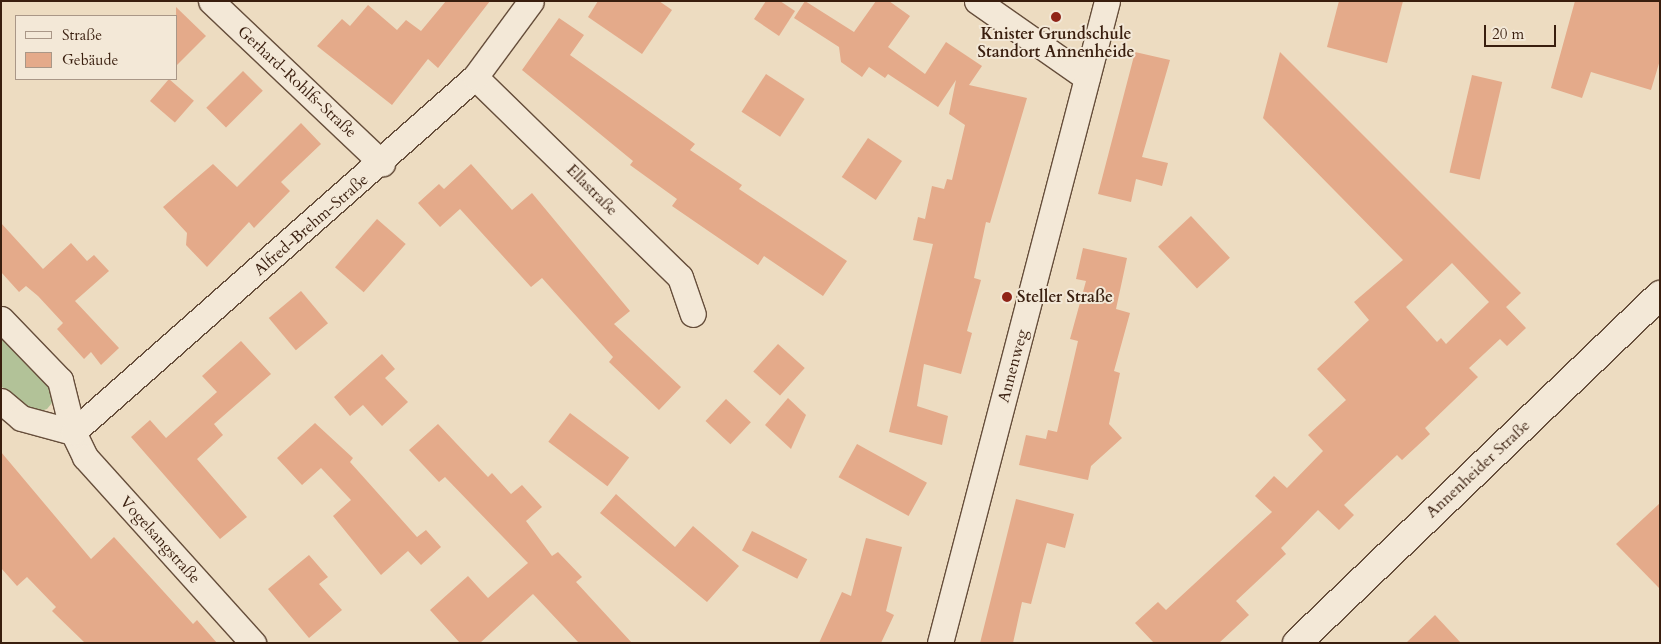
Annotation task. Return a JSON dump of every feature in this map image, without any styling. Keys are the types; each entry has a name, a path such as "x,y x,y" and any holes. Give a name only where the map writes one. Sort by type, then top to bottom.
{"street":[{"name":"Gerhard-Rohlfs-Straße","path":"211,1 382,163"},
{"name":"Alfred-Brehm-Straße","path":"72,432 382,163 475,78 530,1"},
{"path":"977,1 1087,78"},
{"name":"Annenweg","path":"940,643 1107,1"},
{"name":"Ellastraße","path":"475,78 680,277 693,314"},
{"name":"Annenheider Straße","path":"1298,643 1660,295"},
{"name":"Vogelsangstraße","path":"1,319 60,380 72,432 85,457 253,643"},
{"path":"1,401 21,418 72,432"}],"green space":[{"path":"1,331 53,386 56,398 47,409 37,412 24,406 1,386"}],"building":[{"path":"446,1 490,1 438,68 428,59 392,105 317,46 342,19 350,26 368,5 397,30 406,20 421,31"},
{"path":"598,1 659,1 672,10 642,54 588,17"},
{"path":"766,1 780,1 795,11 779,36 754,19"},
{"path":"805,1 854,32 876,1 889,1 910,16 888,47 925,74 946,42 982,66 969,85 1027,98 990,223 986,222 974,278 981,280 967,331 972,333 961,374 924,364 917,406 948,416 942,445 889,432 933,244 913,240 918,217 925,219 932,186 944,189 947,179 952,180 965,125 949,114 956,80 938,107 888,74 885,78 869,67 862,77 841,62 839,47 794,18"},
{"path":"1339,1 1403,1 1387,63 1327,47"},
{"path":"1575,1 1660,1 1660,60 1651,90 1591,72 1582,98 1551,88"},
{"path":"176,7 206,36 178,64 178,15 176,15"},
{"path":"559,18 584,35 570,55 695,144 690,150 742,185 739,189 847,261 823,296 764,256 758,265 672,206 677,199 630,165 633,161 522,70"},
{"path":"1135,52 1170,60 1142,157 1168,163 1162,186 1136,179 1131,202 1098,194"},
{"path":"1280,52 1521,293 1506,307 1526,328 1507,346 1500,339 1469,368 1478,377 1425,428 1430,434 1402,460 1397,455 1344,505 1354,515 1339,530 1318,510 1281,548 1286,554 1236,601 1249,615 1219,643 1154,643 1135,623 1158,602 1166,610 1272,512 1255,496 1274,476 1287,488 1323,451 1308,435 1346,400 1317,369 1369,320 1354,302 1403,260 1263,118","holes":["1452,263 1489,302 1446,344 1441,338 1437,342 1406,307"]},
{"path":"243,71 263,91 226,128 206,108"},
{"path":"766,74 805,99 780,137 741,112"},
{"path":"1472,75 1502,82 1480,179 1450,172"},
{"path":"168,80 194,101 175,123 150,101"},
{"path":"301,123 321,144 281,182 290,191 254,228 249,222 207,267 186,245 187,233 163,207 213,164 237,187"},
{"path":"868,138 902,161 876,200 842,177"},
{"path":"471,164 512,210 532,193 630,311 614,324 681,387 659,410 609,362 613,357 542,278 531,287 460,209 440,227 418,203 439,184 444,189"},
{"path":"1191,216 1230,258 1197,288 1158,247"},
{"path":"377,219 406,244 364,292 335,267"},
{"path":"1,223 43,269 71,243 87,261 94,255 109,271 75,301 119,348 101,365 91,352 84,359 57,329 63,323 38,296 26,286 19,292 1,272"},
{"path":"1083,248 1127,258 1116,309 1130,313 1114,371 1120,373 1109,424 1122,438 1091,466 1088,480 1019,465 1026,435 1046,439 1048,430 1057,432 1078,341 1070,339 1086,281 1076,279"},
{"path":"301,291 328,323 296,350 269,318"},
{"path":"241,341 271,374 214,424 223,435 197,459 247,517 220,539 131,437 150,420 166,438 217,392 202,376"},
{"path":"778,344 805,368 780,396 753,371"},
{"path":"382,354 395,369 385,378 408,402 382,426 363,405 350,416 334,397"},
{"path":"788,398 806,415 791,449 765,425"},
{"path":"726,399 751,422 730,444 706,421"},
{"path":"570,413 629,458 607,486 548,442"},
{"path":"315,423 353,458 350,462 417,537 426,530 441,547 421,565 408,551 381,575 333,516 351,500 321,468 302,485 277,458"},
{"path":"438,424 488,477 492,473 511,494 522,485 542,507 526,521 552,556 558,552 582,577 576,582 632,643 579,643 533,594 480,643 460,643 430,610 468,576 488,598 528,563 445,477 439,482 409,450"},
{"path":"857,444 927,483 909,516 839,477"},
{"path":"1,452 91,559 114,537 193,624 197,620 217,643 85,643 52,611 56,607 27,577 17,586 1,568"},
{"path":"616,494 675,547 693,526 739,566 707,602 600,513"},
{"path":"1016,499 1074,514 1065,548 1047,543 1031,604 1022,602 1013,643 980,643"},
{"path":"1660,503 1660,589 1616,544"},
{"path":"752,531 807,559 797,579 742,551"},
{"path":"866,538 902,547 886,611 894,615 881,643 819,643 842,592 851,596"},
{"path":"309,555 328,577 319,584 342,610 309,638 268,589"},
{"path":"1435,615 1461,643 1406,643"}],"place":[{"name":"Knister Grundschule Standort Annenheide","path":"1056,17"},
{"name":"Steller Straße","path":"1007,297"}]}
